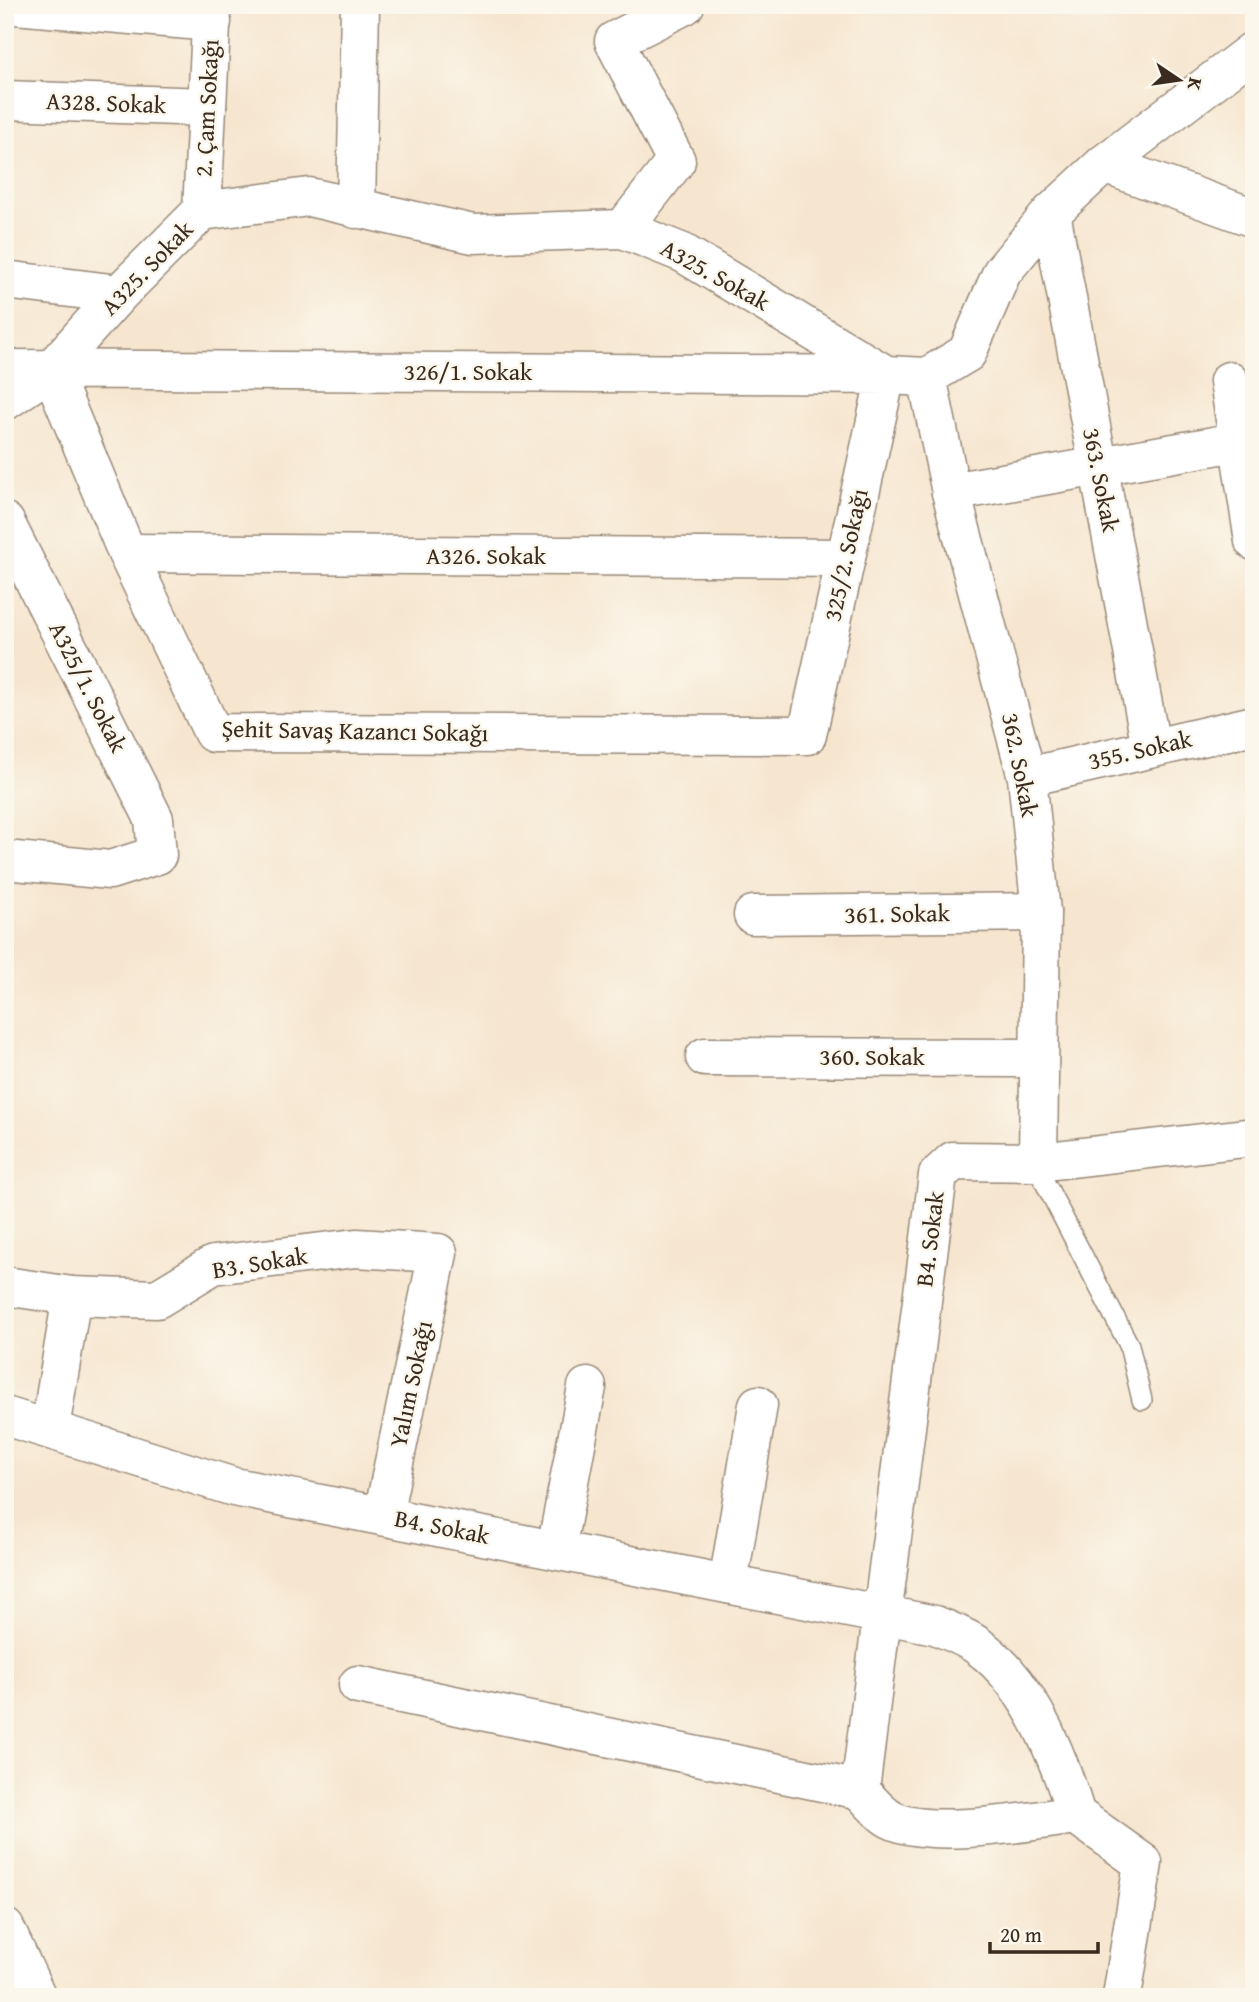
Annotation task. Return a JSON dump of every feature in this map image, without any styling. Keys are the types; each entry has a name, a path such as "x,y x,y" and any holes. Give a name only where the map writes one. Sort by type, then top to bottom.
{"street":[{"path":"15,5 212,14"},
{"path":"356,209 360,5"},
{"path":"623,229 676,161 614,41 685,5"},
{"name":"2. Çam Sokağı","path":"202,211 212,14"},
{"path":"927,377 967,353 1002,272 1051,213 1104,164 1254,50"},
{"name":"A328. Sokak","path":"5,100 207,107"},
{"path":"1104,164 1254,218"},
{"name":"A325. Sokak","path":"5,401 51,370 119,294 202,211 309,197 473,234 623,229 682,253 886,375 927,377"},
{"name":"363. Sokak","path":"1051,213 1151,747"},
{"path":"5,280 119,294"},
{"path":"5,369 51,370"},
{"name":"326/1. Sokak","path":"51,370 886,375"},
{"name":"Şehit Savaş Kazancı Sokağı","path":"51,370 127,553 213,733 807,735"},
{"name":"325/2. Sokağı","path":"807,735 886,375"},
{"name":"362. Sokak","path":"927,377 951,492 1027,777 1041,912 1038,1162"},
{"path":"1229,382 1246,440 1254,541"},
{"path":"951,492 1246,440"},
{"name":"A325/1. Sokak","path":"5,522 153,819 157,855 110,870 6,859"},
{"name":"A326. Sokak","path":"127,553 846,558"},
{"name":"355. Sokak","path":"1027,777 1254,725"},
{"name":"361. Sokak","path":"753,915 1041,912"},
{"name":"360. Sokak","path":"705,1057 1038,1058"},
{"name":"B4. Sokak","path":"860,1790 938,1175 953,1161 1038,1162 1254,1137"},
{"name":"B3. Sokak","path":"5,1286 72,1296 157,1299 213,1265 356,1248 438,1253"},
{"name":"Yalım Sokağı","path":"383,1515 438,1253"},
{"path":"50,1428 72,1296"},
{"path":"556,1550 587,1387"},
{"path":"728,1584 758,1405"},
{"name":"B4. Sokak","path":"5,1416 234,1487 884,1615"},
{"path":"884,1615 935,1625 979,1646 1015,1681 1060,1762 1076,1815 1143,1863 1122,1997"},
{"path":"358,1685 860,1790 888,1818 930,1828 973,1829 1076,1815"},
{"path":"5,1928 37,1997"}],"lane":[{"path":"1038,1162 1042,1177 1129,1345 1142,1400"}]}
